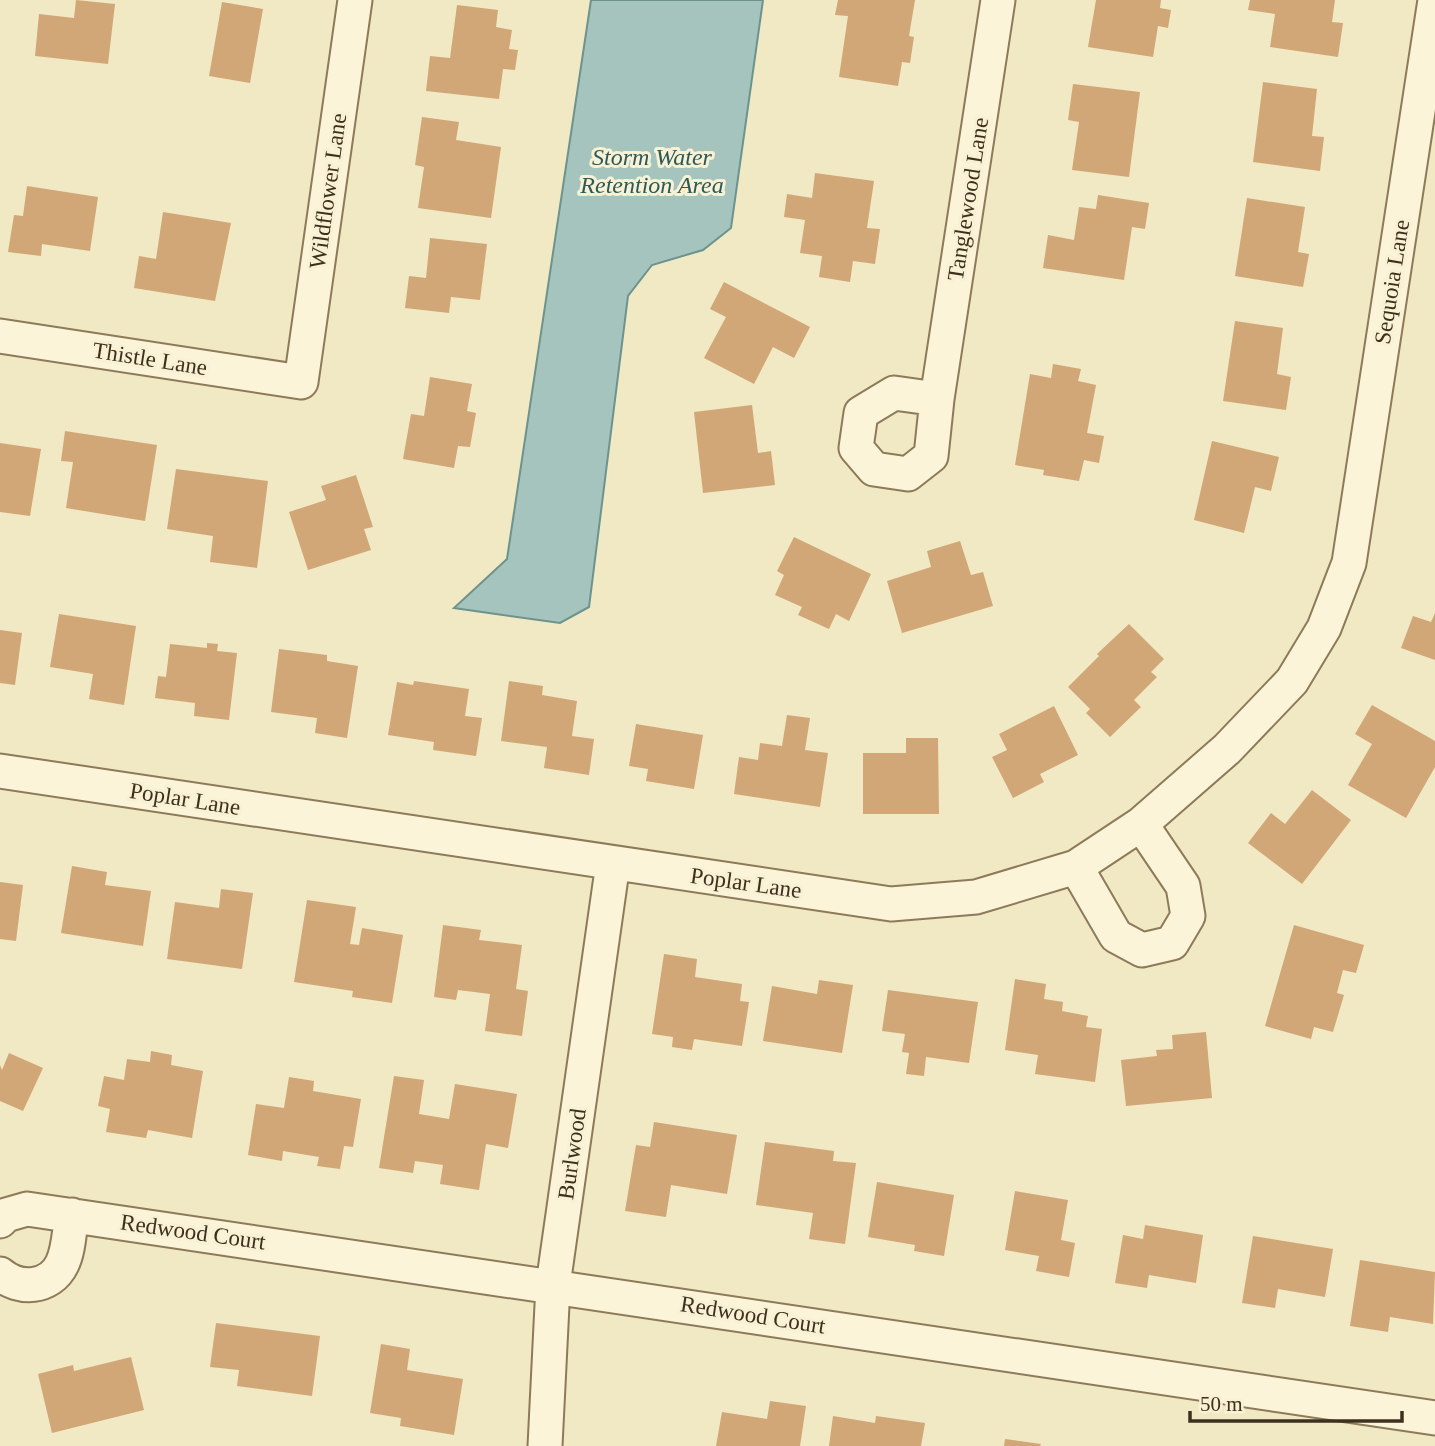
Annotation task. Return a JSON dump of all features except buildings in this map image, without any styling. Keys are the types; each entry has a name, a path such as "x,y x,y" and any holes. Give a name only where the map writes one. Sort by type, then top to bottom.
{"street":[{"name":"Wildflower Lane","path":"301,382 355,0"},
{"name":"Tanglewood Lane","path":"937,398 998,0"},
{"name":"Sequoia Lane","path":"1349,563 1435,0"},
{"name":"Thistle Lane","path":"0,336 301,382"},
{"name":"Poplar Lane","path":"0,771 891,904 976,897 1076,867 1141,824 1227,749 1292,681 1324,628 1349,563"},
{"path":"1076,867 1116,936 1143,950 1172,943 1188,916 1183,886 1141,824"},
{"name":"Burlwood","path":"545,1446 553,1285 613,863"},
{"name":"Redwood Court","path":"0,1221 6,1215 27,1209 72,1215 1435,1418"},
{"path":"0,1274 9,1282 30,1286 47,1281 61,1267 72,1215"}],"water":[{"name":"Storm Water Retention Area","path":"591,0 763,0 731,228 703,250 652,265 628,296 589,607 560,623 454,608 507,559"}]}
